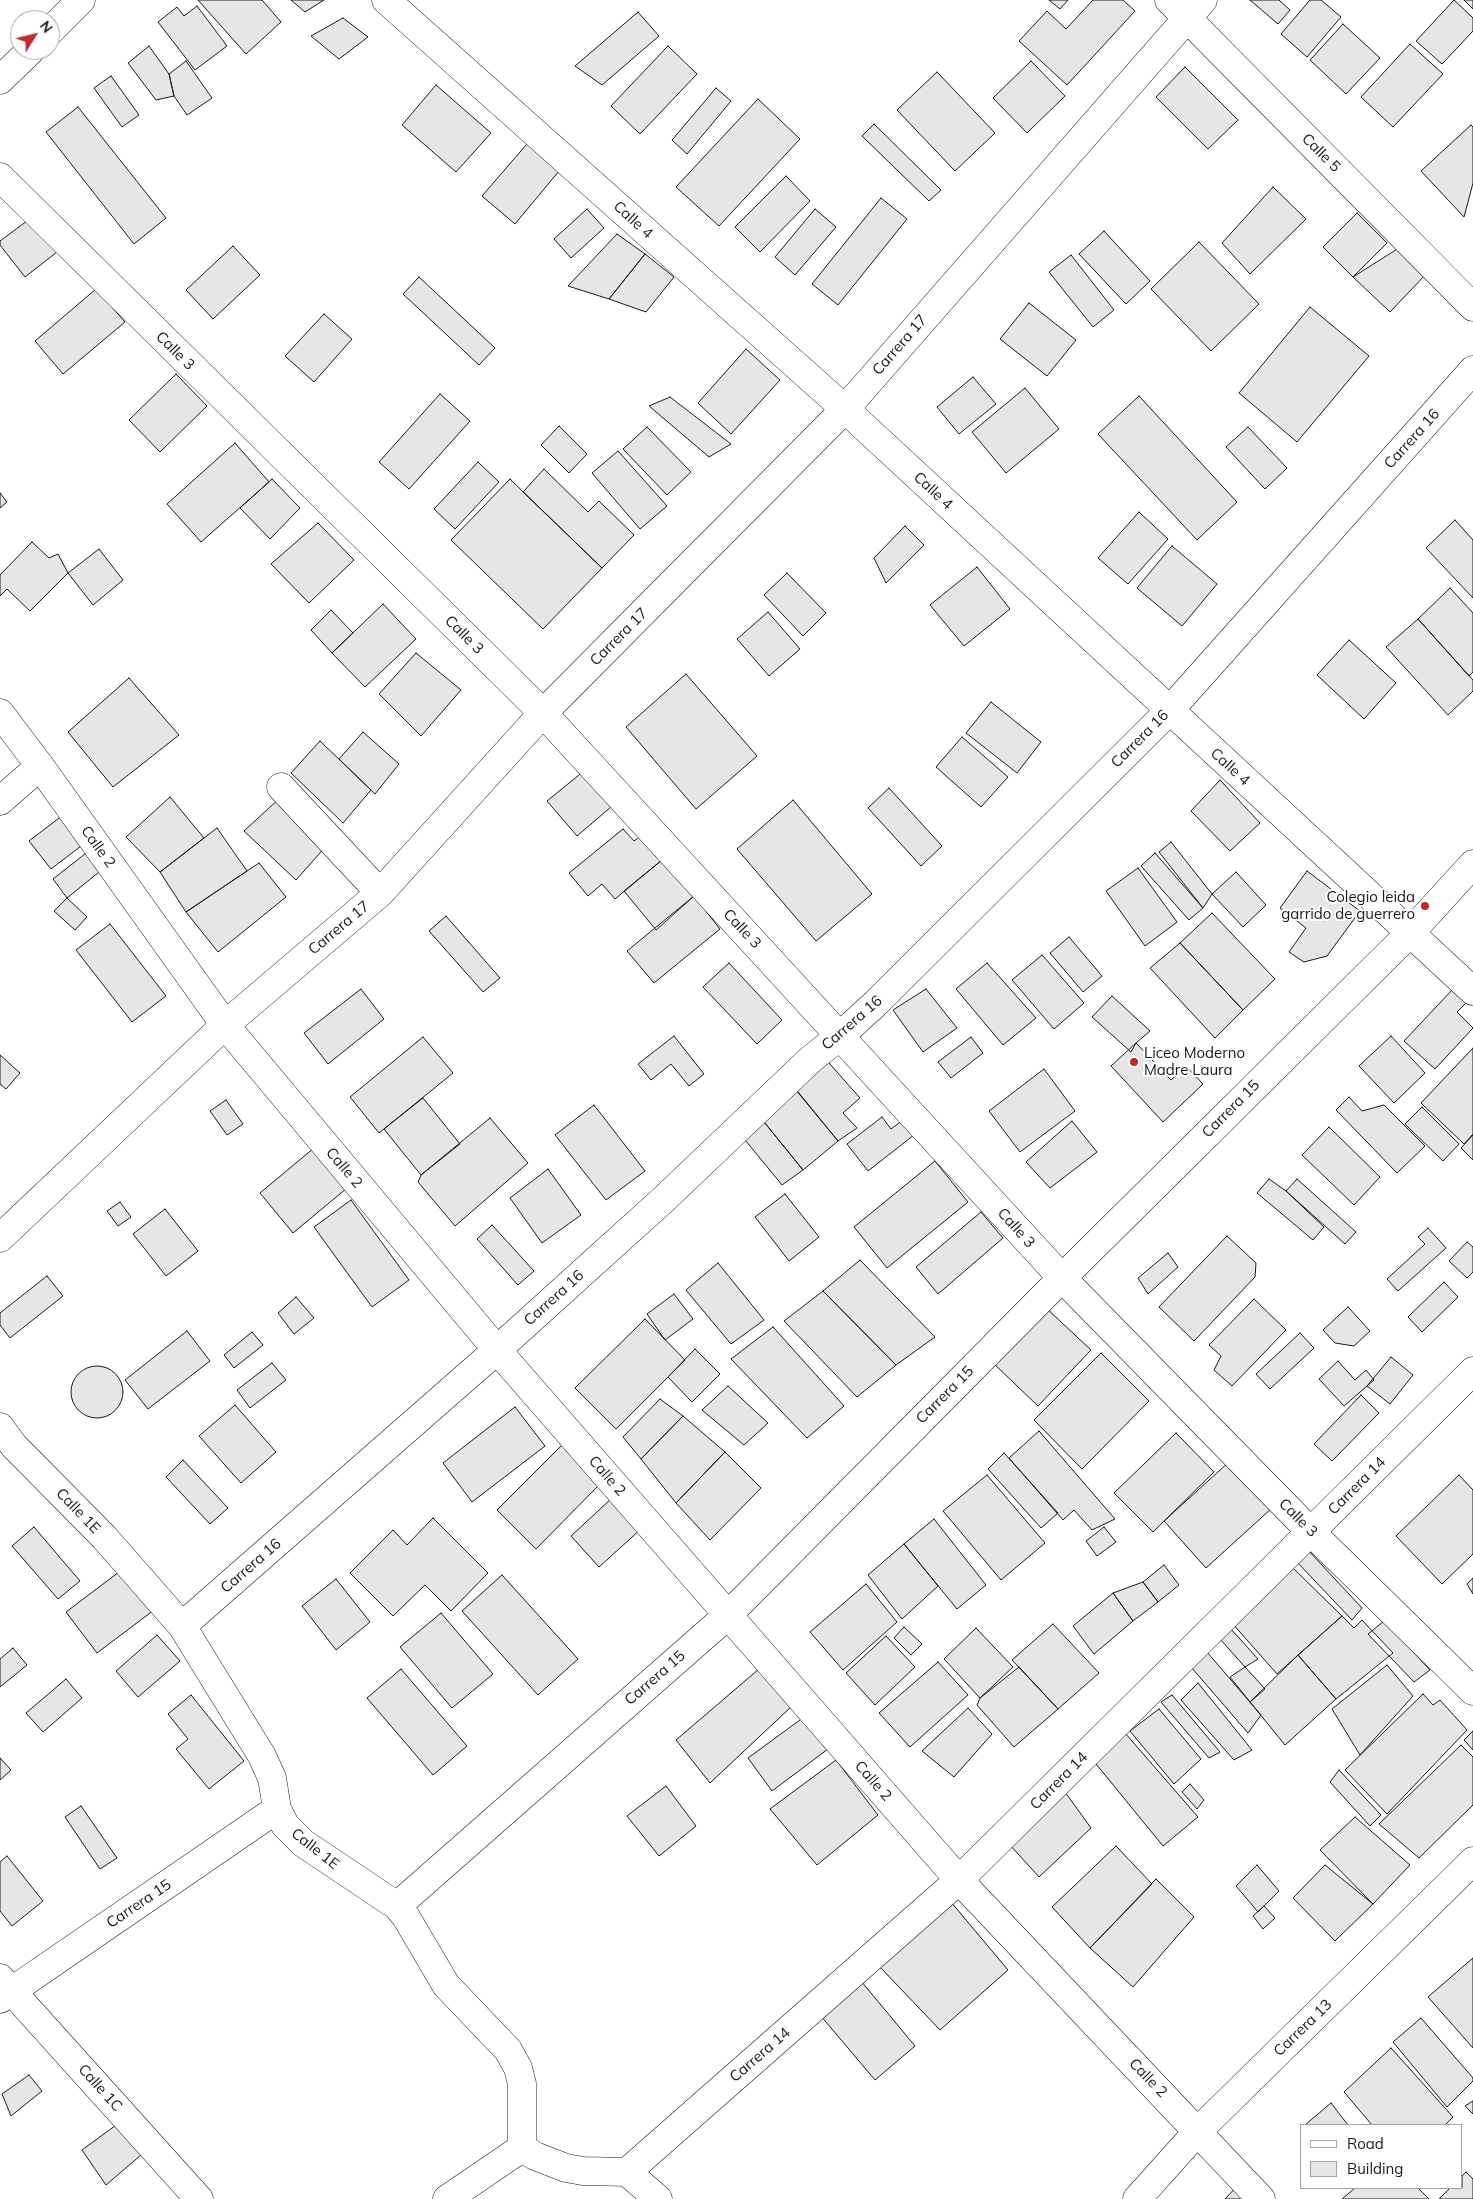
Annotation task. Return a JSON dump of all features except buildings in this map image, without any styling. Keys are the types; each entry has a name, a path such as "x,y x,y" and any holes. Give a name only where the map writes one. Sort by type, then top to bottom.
{"street":[{"path":"60,21 81,0"},
{"name":"Calle 4","path":"386,0 845,409 1473,991"},
{"name":"Carrera 17","path":"0,1238 225,1025 380,893 543,713 845,409 1186,6"},
{"name":"Calle 5","path":"1186,6 1473,307"},
{"path":"0,80 21,60"},
{"name":"Calle 3","path":"0,177 543,713 1062,1278 1311,1532 1473,1692"},
{"name":"Carrera 16","path":"182,1626 497,1350 664,1199 810,1060 840,1036 902,978 1169,710 1473,370"},
{"name":"Calle 2","path":"0,713 225,1025 497,1350 959,1880 1261,2199"},
{"path":"0,801 40,766"},
{"path":"281,787 380,893"},
{"name":"Carrera 15","path":"397,1906 728,1615 1062,1278 1410,932 1473,864"},
{"name":"Carrera 14","path":"627,2172 959,1880 1473,1371"},
{"name":"Calle 1E","path":"5,1443 104,1538 182,1626 262,1756 272,1778 277,1809 284,1825 303,1843 397,1906 406,1917 446,1985 508,2050 518,2068 522,2084 522,2148"},
{"name":"Carrera 15","path":"4,1989 277,1809"},
{"name":"Carrera 13","path":"1137,2199 1198,2131 1473,1862"},
{"name":"Calle 1C","path":"4,1989 199,2199"},
{"path":"447,2199 522,2148 566,2168 583,2171 627,2172 658,2199"}],"place":[{"name":"Colegio leida garrido de guerrero","path":"1425,906"},
{"name":"Liceo Moderno Madre Laura","path":"1134,1062"}]}
